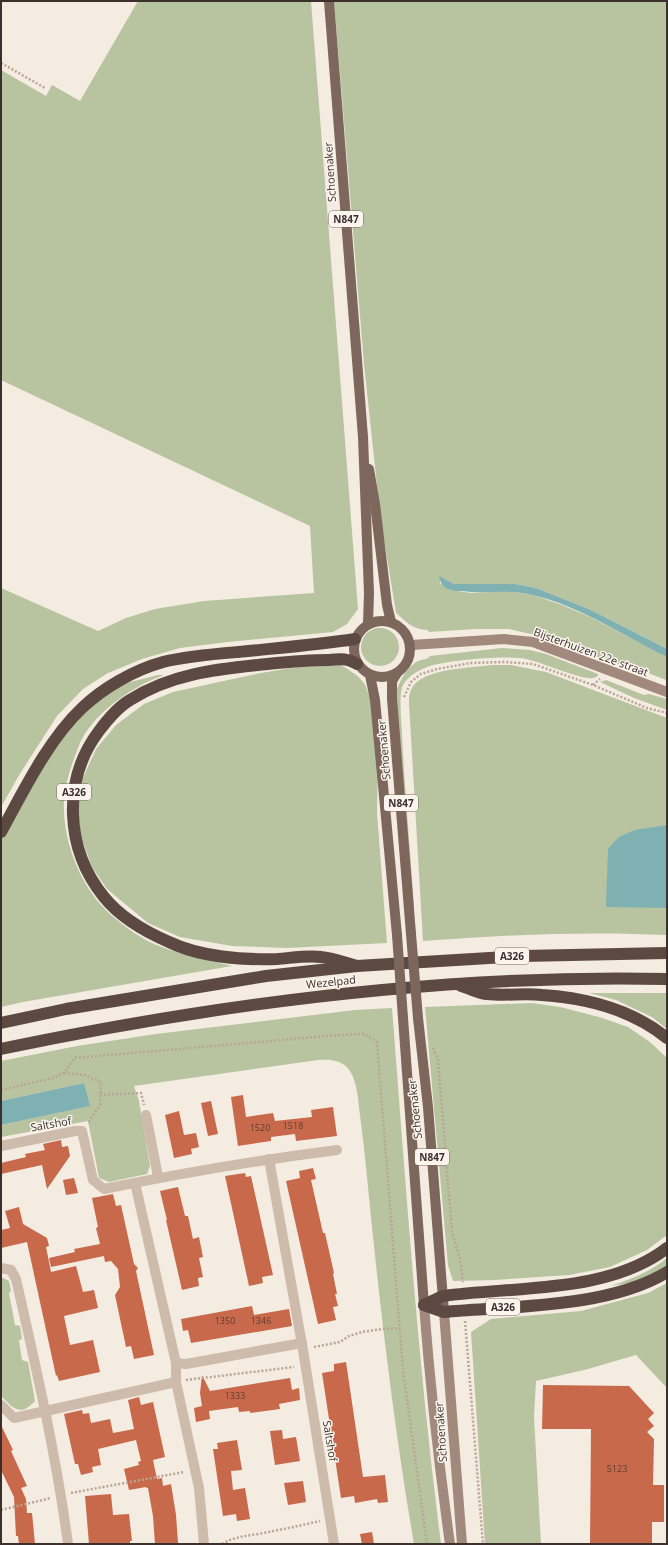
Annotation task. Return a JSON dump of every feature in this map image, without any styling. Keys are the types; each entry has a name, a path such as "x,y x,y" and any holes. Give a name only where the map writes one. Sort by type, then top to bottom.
{"highway":[{"path":"1,832 35,770 61,731 82,708 104,691 133,674 162,663 202,655 355,639"},
{"name":"A326","path":"357,664 347,659 320,660 224,669 181,676 152,687 128,701 106,721 90,742 75,784 72,807 73,829 80,854 90,877 104,898 124,917 148,932 172,944 200,952 225,956 270,959 321,956 357,966"},
{"name":"Wezelpad","path":"1,1023 66,1009 258,977 357,966 522,956 667,953"},
{"name":"Wezelpad","path":"1,1048 69,1034 275,1001 367,991 457,984 539,980 667,979"},
{"path":"457,984 486,994 542,994 585,1000 619,1010 636,1017 667,1038"},
{"name":"A326","path":"424,1305 443,1296 540,1287 581,1282 605,1277 622,1273 641,1265 667,1248"},
{"name":"A326","path":"424,1305 444,1312 582,1300 637,1286 667,1272"}],"main road":[{"name":"Schoenaker","path":"328,1 363,437 369,593 368,624"},
{"name":"Schoenaker","path":"363,437 375,504 387,605 391,622"},
{"path":"397,673 388,677 379,677 370,675 363,670 357,664 353,652 355,639 360,630 368,624 383,620 391,622 401,628 411,645"},
{"name":"Bijsterhuizen 22e straat","path":"411,645 504,639 533,642 667,692"},
{"name":"N847","path":"397,673 404,667 409,658 411,645"},
{"name":"Schoenaker","path":"397,673 392,682 392,699 418,1018 428,1107 462,1544"},
{"name":"Schoenaker","path":"370,675 376,700 397,935 429,1373 436,1442 450,1544"}],"street":[{"path":"146,1115 158,1177"},
{"name":"Saltshof","path":"1,1146 75,1131 82,1131 93,1180 104,1189 158,1177 269,1159 337,1150"},
{"name":"Saltshof","path":"269,1159 303,1346 334,1544"},
{"path":"135,1183 176,1364 176,1382 195,1469 204,1544"},
{"path":"1,1268 11,1270 16,1279 46,1411 62,1495 68,1544"},
{"path":"176,1364 186,1364 303,1346"},
{"path":"1,1405 14,1418 176,1382"}],"path":[{"path":"1,63 45,88"},
{"path":"421,674 437,669 471,663 506,662 533,664 593,685 647,708 667,713"},
{"path":"593,685 603,677"},
{"path":"1,1090 54,1078 64,1073 75,1058 339,1035 364,1034 377,1042 403,1370 427,1544"},
{"path":"430,1045 438,1060 452,1232 460,1259 463,1294"},
{"path":"64,1073 85,1074 101,1082 100,1105 82,1131"},
{"path":"100,1094 141,1092 146,1115"},
{"path":"464,1310 483,1544"},
{"path":"303,1346 340,1342 349,1336 362,1332 400,1328"},
{"path":"176,1382 306,1366"},
{"path":"1,1510 62,1495 195,1469"},
{"path":"222,1544 228,1540 245,1536 330,1519"}],"green space":[{"path":"138,1 311,1 358,609 347,624 333,632 180,648 142,659 108,673 83,689 57,716 21,772 1,807 1,588 98,631 126,618 155,609 204,601 314,593 310,526 1,380 1,70 46,96 52,85 80,101"},
{"path":"334,1 667,1 667,649 591,610 536,588 515,584 454,584 440,577 440,583 449,590 472,593 509,591 533,595 590,617 667,657 667,682 666,680 625,664 620,665 540,636 509,629 476,629 429,632 428,630 410,625 396,613 380,514 364,364"},
{"path":"380,628 393,634 399,647 393,660 380,666 367,660 361,647 367,634"},
{"path":"502,648 530,650 546,654 598,674 598,676 587,678 570,674 526,659 492,658 451,662 430,666 415,673 405,682 401,696 401,710 414,906 412,908 396,696 398,686 410,667 418,661 426,659 430,656"},
{"path":"341,665 362,680 372,700 378,759 377,813 387,943 287,948 232,946 180,937 148,923 107,889 92,867 81,837 78,812 82,780 96,749 116,725 144,704 173,692 261,673 303,666"},
{"path":"492,665 511,665 546,672 667,718 667,935 606,933 545,934 423,941 409,703 411,690 421,679 429,675 450,670"},
{"path":"158,675 164,675 140,686 117,700 97,718 81,741 70,772 64,800 66,831 70,847 75,862 90,891 111,915 128,928 146,940 159,946 232,966 1,1007 1,837 62,736 87,709 109,692 130,682"},
{"path":"606,680 644,695 649,694 667,699 667,710 634,698 600,682"},
{"path":"589,993 667,993 667,1029 652,1017 616,1000"},
{"path":"532,1003 560,1007 599,1017 628,1027 650,1042 667,1058 667,1235 647,1250 610,1267 569,1275 453,1281 448,1265 425,1007"},
{"path":"392,1008 419,1343 441,1544 414,1544 401,1465 385,1346 358,1098 353,1076 344,1064 336,1061 318,1060 134,1086 139,1101 150,1166 147,1174 109,1182 99,1178 88,1121 1,1137 1,1125 89,1106 84,1083 1,1101 1,1061 77,1046 156,1034 355,1010"},
{"path":"667,1258 667,1270 630,1283 611,1286 647,1271"},
{"path":"1,1277 9,1281 11,1291 9,1293 15,1325 20,1326 22,1339 19,1340 22,1360 28,1362 35,1401 30,1406 21,1410 14,1408 1,1396"},
{"path":"667,1283 667,1388 636,1355 588,1369 536,1381 534,1417 541,1544 485,1544 471,1332 491,1319 581,1311 648,1293"}],"water":[{"path":"439,576 454,584 515,584 536,588 591,610 667,649 667,657 560,603 522,593 451,590 441,583"},
{"path":"667,825 667,908 606,907 608,849 619,837 635,830"},
{"path":"84,1083 90,1106 1,1125 1,1101"}],"building":[{"path":"243,1095 246,1117 273,1113 275,1121 312,1117 311,1110 333,1107 337,1136 296,1141 295,1134 271,1137 271,1141 238,1146 231,1097"},
{"path":"211,1101 218,1134 208,1136 201,1103"},
{"path":"179,1111 184,1135 196,1133 199,1147 191,1149 192,1154 174,1158 165,1115"},
{"path":"61,1140 62,1147 68,1146 70,1156 47,1189 42,1165 1,1174 1,1163 26,1157 25,1154 45,1150 43,1144"},
{"path":"313,1168 316,1179 311,1180 334,1273 337,1294 335,1294 338,1306 333,1307 336,1320 318,1324 286,1181 300,1178 299,1171"},
{"path":"245,1173 246,1177 251,1176 273,1275 262,1277 263,1283 249,1286 225,1176"},
{"path":"74,1178 78,1193 66,1195 63,1180"},
{"path":"178,1187 185,1216 188,1216 193,1239 199,1237 203,1257 199,1258 203,1277 198,1278 199,1286 182,1290 160,1191"},
{"path":"113,1194 116,1206 121,1205 134,1264 138,1268 136,1271 154,1355 134,1359 131,1346 126,1347 115,1295 120,1287 118,1269 111,1261 105,1262 104,1256 51,1267 49,1258 75,1252 74,1249 100,1244 92,1198"},
{"path":"19,1207 23,1224 47,1238 49,1246 46,1247 51,1272 76,1266 83,1292 94,1290 98,1308 64,1316 70,1345 93,1340 100,1372 59,1381 57,1375 56,1376 27,1242 1,1248 1,1230 10,1228 5,1211"},
{"path":"252,1306 254,1315 289,1309 292,1326 191,1343 188,1330 183,1331 181,1319"},
{"path":"346,1362 363,1477 385,1475 388,1502 378,1503 377,1499 355,1503 354,1496 341,1498 322,1373 334,1371 334,1364"},
{"path":"202,1375 210,1391 290,1378 292,1390 299,1388 300,1400 279,1404 280,1409 250,1413 250,1411 239,1412 238,1407 209,1411 210,1419 196,1422 194,1408 202,1406 200,1393"},
{"path":"543,1385 629,1386 654,1413 648,1419 654,1426 647,1432 654,1439 653,1485 664,1485 664,1522 652,1522 652,1544 590,1544 591,1429 542,1429"},
{"path":"139,1397 141,1405 153,1402 165,1457 153,1460 157,1479 162,1478 163,1486 171,1484 176,1515 178,1543 155,1544 153,1516 148,1488 146,1487 129,1490 124,1469 139,1465 138,1462 141,1461 136,1440 98,1449 101,1465 92,1467 93,1472 81,1475 78,1464 75,1464 64,1414 82,1410 83,1414 89,1413 91,1423 110,1419 113,1433 134,1429 128,1400"},
{"path":"1,1425 13,1450 11,1451 27,1486 21,1488 26,1499 27,1513 32,1513 35,1544 19,1544 18,1536 16,1536 14,1497 1,1470"},
{"path":"282,1430 283,1439 296,1437 300,1461 275,1465 270,1431"},
{"path":"237,1440 242,1470 231,1471 233,1490 245,1488 250,1519 237,1521 236,1514 223,1516 213,1449 218,1449 217,1443"},
{"path":"303,1481 306,1502 288,1505 284,1483"},
{"path":"111,1494 113,1515 129,1514 132,1541 130,1541 130,1544 89,1544 85,1496"},
{"path":"372,1532 374,1544 362,1544 360,1534"}]}
